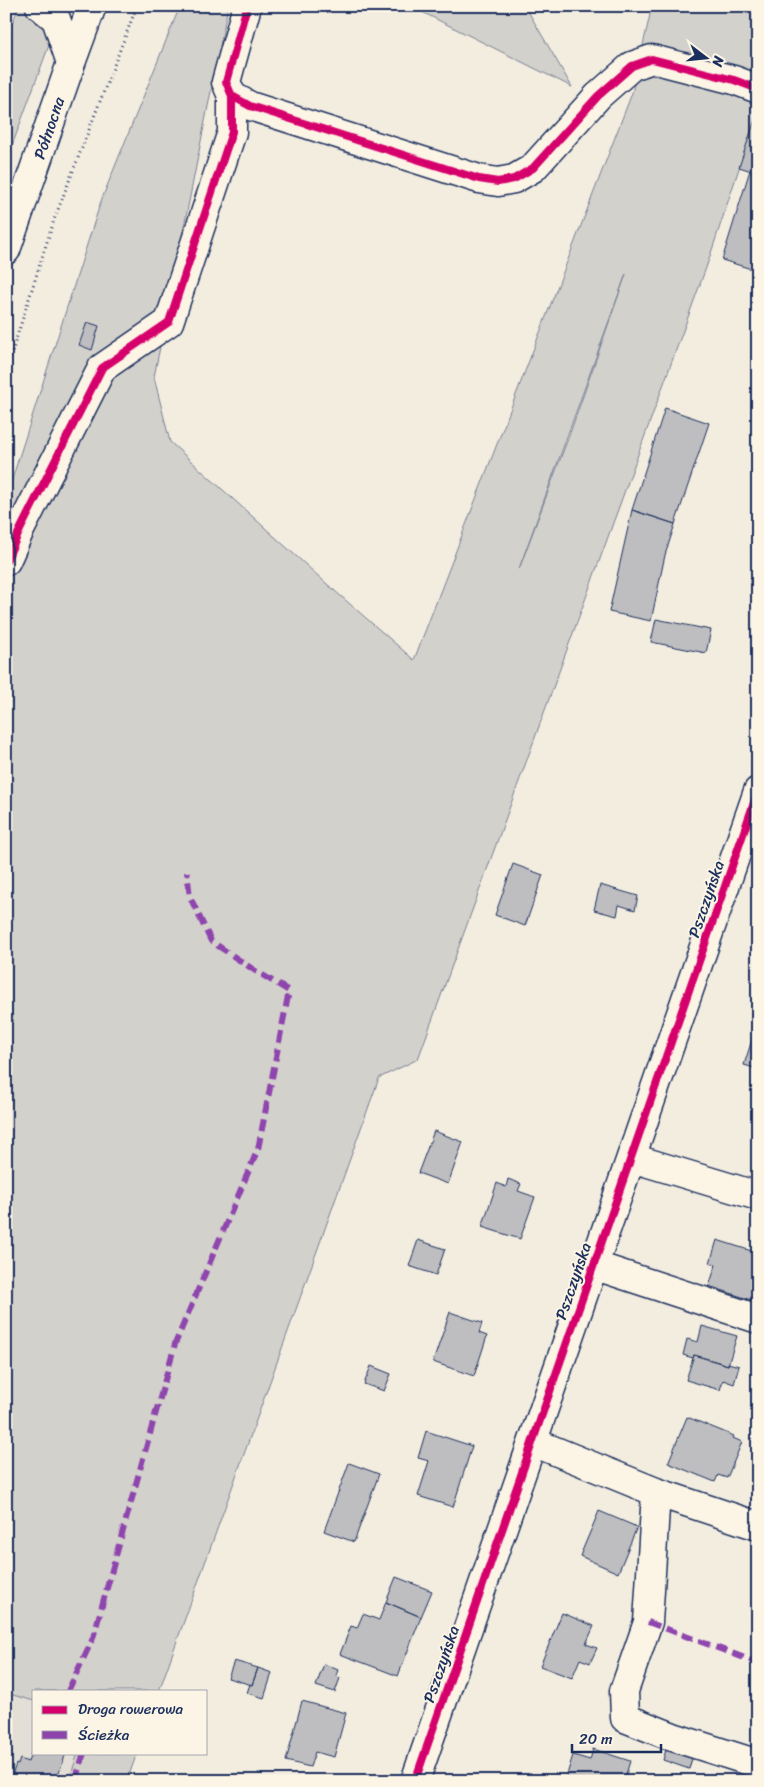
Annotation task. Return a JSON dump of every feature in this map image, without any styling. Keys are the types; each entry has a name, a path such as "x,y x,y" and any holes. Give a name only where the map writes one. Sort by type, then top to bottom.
{"street":[{"path":"40,6 56,19 71,63"},
{"name":"Północna","path":"6,250 92,6"},
{"path":"6,561 102,368 169,322 232,132 232,96 226,82 247,6"},
{"path":"232,96 250,106 479,179 498,182 514,179 533,168 598,96 632,66 652,59 734,80 758,89"},
{"name":"Pszczyńska","path":"415,1781 758,791"},
{"path":"632,1158 758,1196"},
{"path":"593,1265 758,1319"},
{"path":"533,1442 656,1492 758,1526"},
{"path":"656,1492 648,1622 624,1691 625,1718 673,1737 758,1764"}],"path":[{"path":"6,371 54,220 137,6"}],"shaded area":[{"path":"19,6 30,6 52,37 6,162 6,38"},
{"path":"180,6 228,6 154,377 170,442 414,660 632,93 652,6 758,6 758,111 707,265 418,1059 379,1078 159,1690 32,1690 32,1700 6,1693 6,498 101,201","holes":["626,274 570,433 519,569"]},
{"path":"410,6 525,6 572,87"},
{"path":"6,1693 32,1700 32,1754 78,1754 69,1781 6,1781"},
{"path":"78,1754 137,1754 127,1781 69,1781"}],"building":[{"path":"758,111 758,173 739,167"},
{"path":"750,170 758,173 758,271 722,260"},
{"path":"87,322 99,326 92,350 79,345"},
{"path":"665,408 709,423 675,524 632,510"},
{"path":"632,510 675,524 665,555 651,621 609,612"},
{"path":"656,619 711,630 706,653 651,642"},
{"path":"513,864 543,875 525,926 495,915"},
{"path":"600,885 638,896 635,910 619,905 617,916 594,910"},
{"path":"758,1024 758,1069 744,1065"},
{"path":"434,1131 463,1142 448,1184 418,1173"},
{"path":"508,1179 521,1184 518,1191 535,1197 520,1239 482,1227 497,1183 506,1187"},
{"path":"418,1240 445,1249 436,1275 409,1266"},
{"path":"717,1240 758,1253 758,1279 751,1300 709,1286 716,1265 710,1263"},
{"path":"450,1312 482,1323 479,1333 487,1336 474,1376 433,1362"},
{"path":"702,1326 737,1336 728,1365 694,1355 693,1358 683,1355 687,1339 698,1342"},
{"path":"694,1355 728,1365 728,1363 739,1366 734,1384 723,1380 720,1390 686,1380"},
{"path":"371,1366 391,1374 384,1391 364,1384"},
{"path":"687,1417 734,1436 733,1438 742,1442 727,1478 718,1475 715,1482 668,1463"},
{"path":"426,1431 472,1446 453,1507 418,1496 429,1461 418,1458"},
{"path":"349,1463 379,1474 354,1542 324,1531"},
{"path":"599,1511 637,1527 618,1573 580,1556"},
{"path":"396,1577 432,1591 421,1617 386,1602"},
{"path":"386,1602 421,1617 398,1676 340,1654 351,1626 357,1628 363,1614 379,1620"},
{"path":"562,1613 594,1626 586,1644 597,1648 590,1663 580,1659 572,1678 540,1666"},
{"path":"234,1661 258,1668 252,1685 228,1678"},
{"path":"324,1664 338,1670 336,1676 340,1678 335,1692 316,1686"},
{"path":"258,1668 272,1673 264,1698 247,1693"},
{"path":"302,1701 346,1713 334,1757 315,1752 310,1767 286,1761"},
{"path":"668,1743 694,1751 689,1769 663,1760"},
{"path":"593,1749 630,1761 624,1781 565,1781 573,1755 590,1760"},
{"path":"32,1751 32,1754 66,1754 56,1781 10,1781 16,1764 18,1765 20,1759 28,1762"}],"marked path":[{"path":"68,1690 93,1638 175,1344 258,1149 289,991 211,941 190,897 187,872"},
{"path":"648,1622 758,1663"},
{"path":"75,1781 84,1754"}],"cycle path":[{"path":"247,6 226,82 232,96 250,106 479,179 498,182 514,179 533,168 598,96 632,66 652,59 734,80 758,89"},
{"path":"6,561 102,368 169,322 232,132 232,96"},
{"path":"415,1781 758,791"}]}
